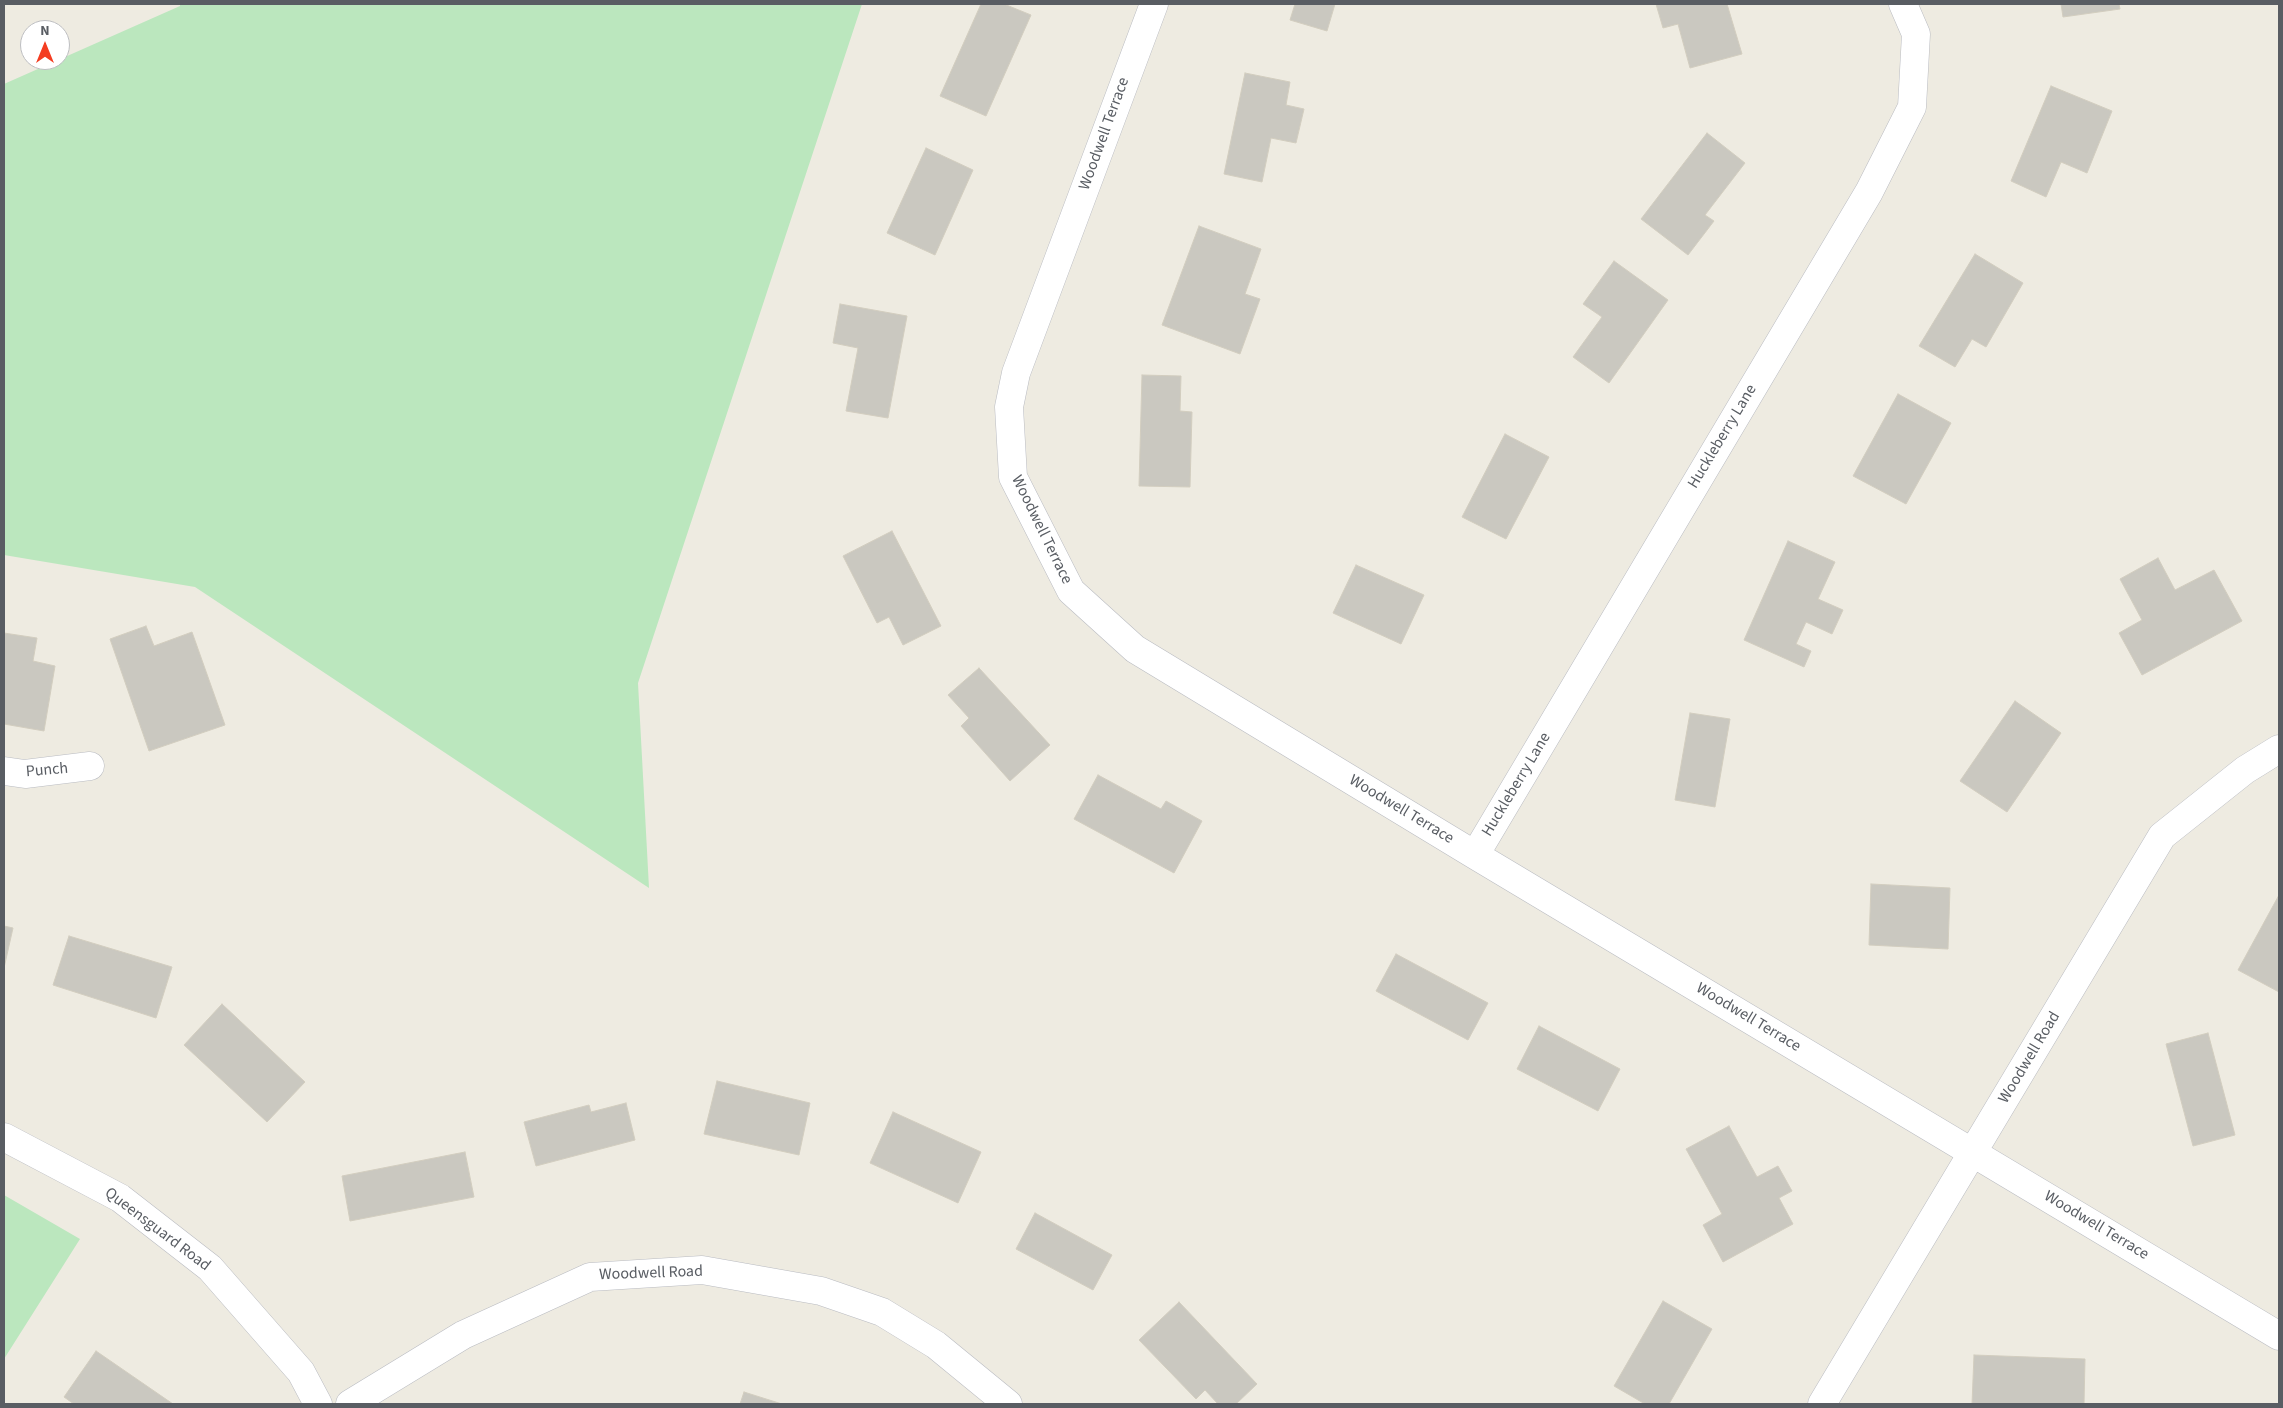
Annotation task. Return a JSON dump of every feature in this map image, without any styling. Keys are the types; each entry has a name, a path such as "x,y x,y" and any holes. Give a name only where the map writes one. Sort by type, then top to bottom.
{"street":[{"name":"Woodwell Terrace","path":"1154,4 1016,373 1009,408 1013,477 1070,591 1135,649 1475,855 2279,1336"},
{"name":"Huckleberry Lane","path":"1475,855 1864,201 1882,167 1912,107 1916,34 1903,4"},
{"name":"Woodwell Road","path":"1822,1404 2162,836 2245,770 2279,749"},
{"name":"Punch","path":"4,771 25,774 90,766"},
{"name":"Queensguard Road","path":"4,1137 120,1198 210,1268 301,1372 318,1404"},
{"name":"Woodwell Road","path":"350,1404 463,1335 590,1277 702,1270 821,1291 882,1312 936,1344 1008,1404"}],"green space":[{"path":"180,4 862,4 638,683 649,888 195,587 4,555 4,84 36,70 70,70 70,55 180,6"},
{"path":"4,1195 80,1239 4,1359"}],"building":[{"path":"981,4 1004,4 1031,15 986,116 940,96"},
{"path":"1295,4 1335,4 1327,31 1290,20"},
{"path":"1656,4 1727,4 1742,54 1690,68 1678,24 1663,28"},
{"path":"2061,4 2119,4 2120,9 2063,17"},
{"path":"1245,73 1290,82 1286,105 1304,109 1296,143 1271,138 1262,182 1224,174"},
{"path":"2051,86 2112,111 2087,173 2061,162 2046,197 2011,181"},
{"path":"1707,133 1745,163 1705,215 1714,221 1688,255 1641,219"},
{"path":"926,148 973,170 935,255 887,233"},
{"path":"1199,226 1261,249 1245,294 1260,299 1240,354 1162,325"},
{"path":"1975,254 2023,283 1986,347 1972,339 1955,367 1919,346"},
{"path":"1614,261 1668,300 1609,383 1573,357 1602,317 1583,304"},
{"path":"840,304 907,316 888,418 846,411 858,348 833,343"},
{"path":"1142,375 1181,376 1180,411 1192,412 1190,487 1139,486"},
{"path":"1898,394 1951,423 1906,504 1853,476"},
{"path":"1505,434 1549,457 1506,539 1462,517"},
{"path":"892,531 941,626 903,645 889,617 877,623 843,556"},
{"path":"1788,541 1835,562 1818,599 1843,610 1832,634 1806,622 1796,644 1811,651 1804,667 1744,640"},
{"path":"2158,558 2175,590 2214,570 2242,621 2142,675 2119,633 2142,620 2120,579"},
{"path":"1356,565 1424,595 1401,644 1333,613"},
{"path":"146,626 154,646 192,632 225,725 149,751 110,639"},
{"path":"4,633 37,638 33,661 55,666 44,731 4,724"},
{"path":"979,668 1050,745 1010,781 961,726 969,718 948,695"},
{"path":"2015,701 2061,733 2007,812 1960,781"},
{"path":"1690,713 1730,719 1715,807 1675,800"},
{"path":"1098,775 1161,809 1166,801 1202,821 1174,873 1074,819"},
{"path":"1871,884 1950,888 1948,949 1869,945"},
{"path":"2279,895 2279,992 2238,970"},
{"path":"4,926 13,928 4,968"},
{"path":"69,936 172,967 156,1018 53,985"},
{"path":"1396,954 1488,1003 1468,1040 1376,991"},
{"path":"222,1004 305,1082 267,1122 184,1045"},
{"path":"1539,1026 1620,1069 1598,1111 1517,1069"},
{"path":"2208,1033 2235,1135 2193,1146 2166,1044"},
{"path":"717,1081 810,1103 799,1155 704,1134"},
{"path":"626,1103 635,1140 536,1166 524,1122 589,1105 591,1112"},
{"path":"893,1112 981,1152 958,1203 870,1163"},
{"path":"1729,1126 1757,1177 1778,1166 1792,1191 1779,1198 1793,1224 1723,1262 1703,1225 1722,1214 1686,1149"},
{"path":"465,1152 474,1197 350,1221 342,1176"},
{"path":"1035,1213 1112,1255 1093,1290 1016,1249"},
{"path":"1663,1301 1712,1329 1669,1404 1645,1404 1614,1386"},
{"path":"1179,1302 1257,1384 1236,1404 1218,1404 1205,1390 1196,1399 1139,1340"},
{"path":"96,1351 173,1404 74,1404 64,1397"},
{"path":"1974,1355 2085,1359 2084,1404 1972,1404"},
{"path":"744,1392 782,1404 740,1404"}]}
